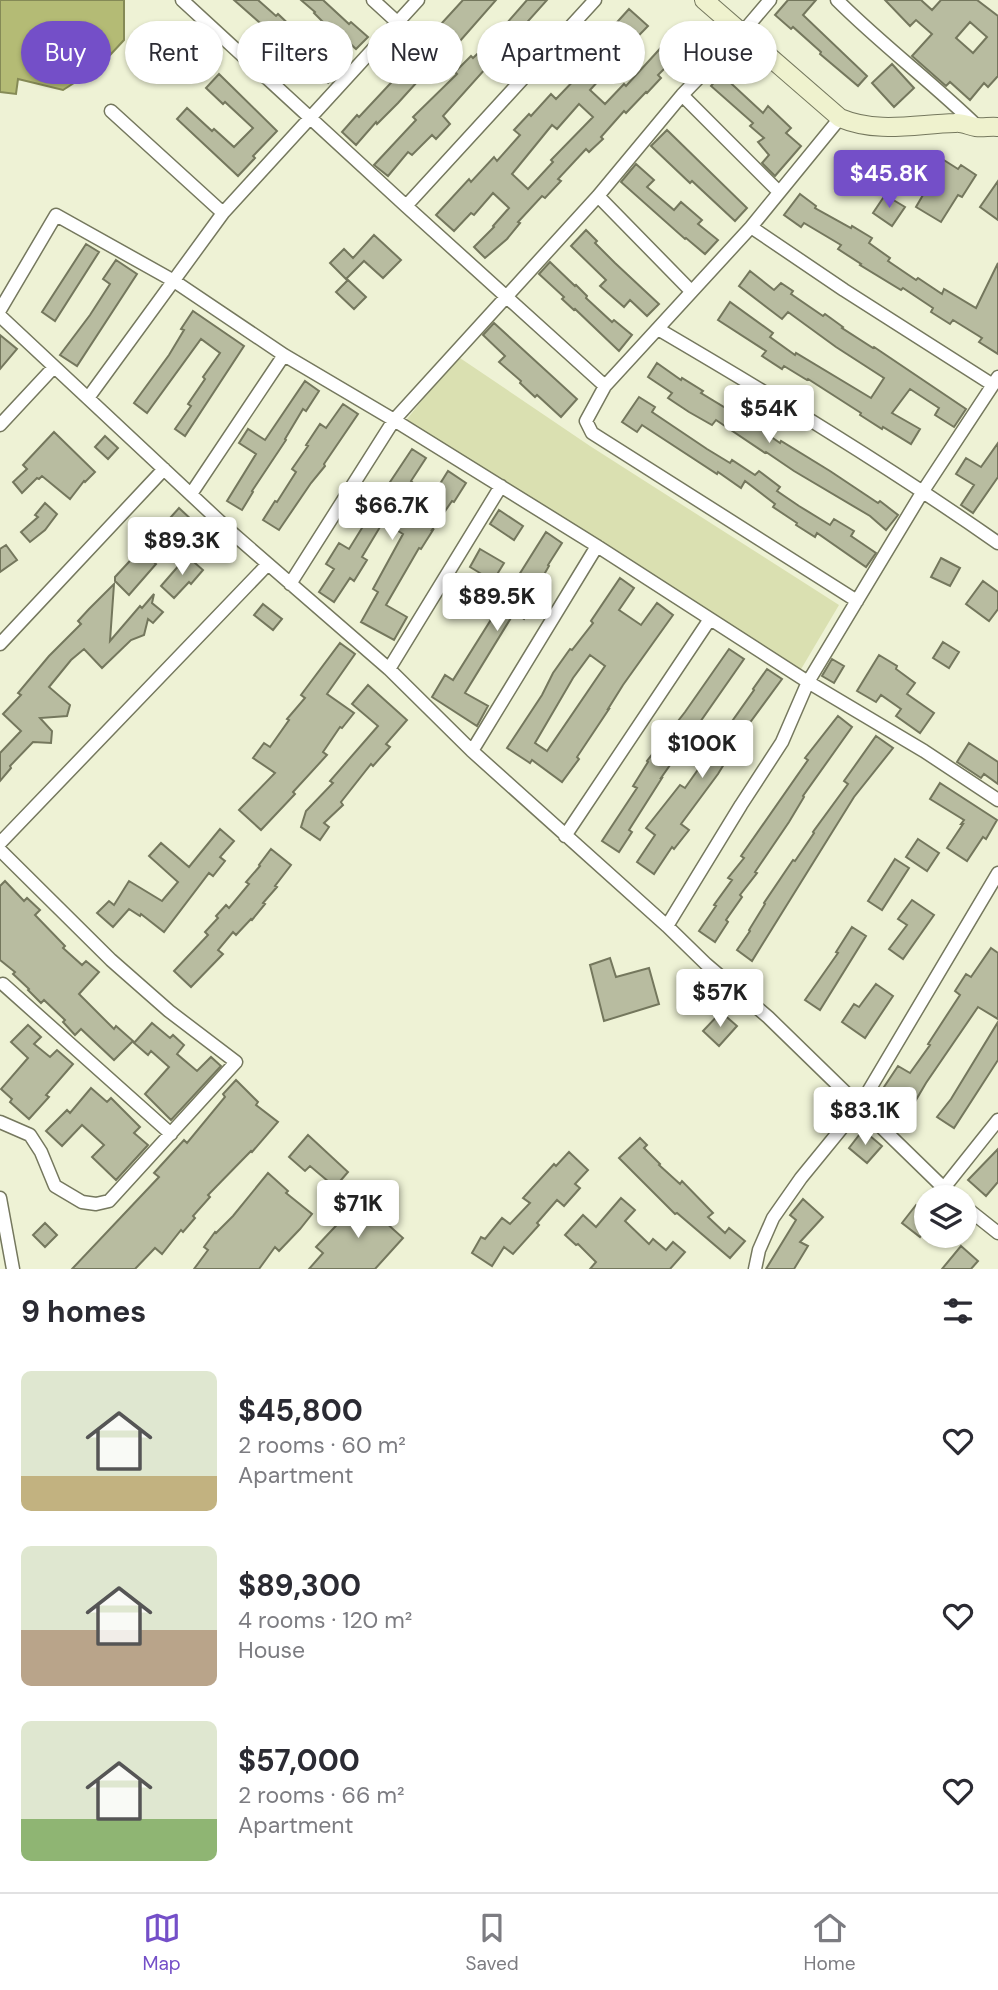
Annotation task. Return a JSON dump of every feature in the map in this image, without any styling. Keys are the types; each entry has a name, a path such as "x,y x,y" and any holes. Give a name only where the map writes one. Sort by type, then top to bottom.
{"street":[{"path":"182,0 605,386"},
{"path":"373,0 396,21"},
{"path":"398,21 418,0"},
{"path":"405,206 595,0"},
{"path":"704,0 728,21"},
{"path":"752,21 770,0"},
{"path":"837,0 978,127"},
{"path":"88,398 223,213 367,55"},
{"path":"777,63 840,118 855,125 912,127 958,122 978,127 998,126"},
{"path":"290,584 394,420 598,196 693,84"},
{"path":"682,95 779,192"},
{"path":"111,111 223,213"},
{"path":"840,118 751,227 605,386 586,421 592,433 857,601"},
{"path":"598,196 691,290"},
{"path":"0,310 56,215 174,281 284,355 501,486 998,800"},
{"path":"667,926 782,742 808,682 923,491 995,381 844,290 751,227"},
{"path":"0,316 164,470 389,669 472,751 768,1017 940,1185"},
{"path":"658,329 772,395 923,491 998,543"},
{"path":"191,494 284,355"},
{"path":"0,425 54,367"},
{"path":"0,644 164,470"},
{"path":"389,669 501,486"},
{"path":"472,751 597,546"},
{"path":"0,843 268,564"},
{"path":"565,836 710,619"},
{"path":"0,850 111,960 169,1011 236,1062 108,1201 82,1202 55,1185 41,1152 30,1135 0,1122"},
{"path":"755,1269 759,1250 773,1218 801,1178 859,1107 998,873"},
{"path":"1,984 171,1134"},
{"path":"953,1185 998,1119"},
{"path":"0,1198 13,1269"},
{"path":"977,1216 998,1233"}],"shaded area":[{"path":"0,0 124,0 124,40 111,54 111,21 21,21 21,80 18,79 16,94 0,92"},
{"path":"38,84 72,84 63,90"},
{"path":"457,356 590,446 839,605 797,676 400,428"}],"building":[{"path":"234,0 258,0 285,21 258,21"},
{"path":"301,0 323,0 346,21 322,21"},
{"path":"463,0 496,0 463,38 463,21 444,21"},
{"path":"527,0 547,0 528,21 509,21"},
{"path":"788,0 816,0 803,15 867,76 858,86 793,27 791,29 775,15"},
{"path":"885,0 921,0 932,10 941,0 977,0 998,16 998,76 988,87 984,83 970,100 950,82 946,86 912,56 932,34 916,20 910,26","holes":["970,22 987,37 973,53 956,38"]},
{"path":"629,9 642,21 618,21"},
{"path":"353,24 367,36 356,49 353,46"},
{"path":"659,50 659,80 626,113 624,111 601,137 603,139 589,152 586,149 558,179 561,181 545,198 542,196 518,222 520,223 507,239 485,258 474,247 509,208 493,193 474,215 471,213 454,231 436,215 469,179 471,182 494,157 497,161 520,135 514,130 529,114 531,116 551,94 556,99 570,84 596,84 590,90 605,104 624,84 645,84 645,65","holes":["579,104 593,117 551,160 553,162 528,189 512,174 552,125 557,129"]},
{"path":"477,54 477,78 443,116 450,124 436,139 432,135 412,155 408,152 388,176 374,165 416,120 413,117 447,84 463,84 463,64 471,56 473,58"},
{"path":"892,64 914,88 894,107 872,83"},
{"path":"223,78 277,131 238,176 177,119 187,108 234,147 253,128 206,88 210,84 223,84"},
{"path":"390,84 415,84 356,145 342,132 357,115 359,117"},
{"path":"732,84 763,113 768,106 791,128 786,133 801,146 775,176 762,163 769,155 758,142 764,138 750,126 753,123 711,86"},
{"path":"667,130 747,208 735,221 651,146"},
{"path":"939,157 958,169 961,165 976,175 962,197 958,195 941,222 916,207 934,176 929,173"},
{"path":"636,164 654,180 647,187 674,210 681,202 702,220 698,224 718,240 705,254 621,182"},
{"path":"998,181 998,220 980,207"},
{"path":"800,194 816,206 815,208 872,238 869,243 890,258 888,261 916,280 918,278 942,294 944,289 976,308 998,263 998,354 979,342 982,338 953,320 950,324 931,312 933,308 903,288 901,290 860,265 838,249 841,245 804,223 801,227 784,215"},
{"path":"885,195 905,207 892,226 873,213"},
{"path":"586,230 597,241 595,243 659,304 647,316 630,300 624,307 600,286 606,280 571,246"},
{"path":"374,235 401,260 383,278 364,261 346,279 330,263 344,249 353,258"},
{"path":"86,244 99,252 55,321 42,312"},
{"path":"116,260 137,274 77,366 60,355 110,284 103,279"},
{"path":"550,262 612,322 614,320 632,335 619,351 539,274"},
{"path":"750,271 774,290 781,283 793,291 791,294 823,316 825,314 842,328 966,409 954,427 935,415 939,408 910,389 892,413 920,429 911,444 883,427 882,429 808,379 784,366 782,369 762,356 766,351 718,320 730,302 773,333 770,337 795,355 796,353 871,398 884,378 788,312 782,319 739,286"},
{"path":"348,280 366,297 354,309 336,292"},
{"path":"193,311 244,346 185,436 175,429 191,406 188,404 205,379 203,377 220,353 201,339 147,413 134,403 169,355"},
{"path":"494,323 577,399 561,417 537,395 535,397 499,362 505,356 483,335"},
{"path":"0,335 17,349 0,369"},
{"path":"657,363 780,443 781,441 878,503 880,501 898,515 886,530 870,516 716,420 712,425 689,412 668,398 672,393 648,377"},
{"path":"305,381 319,391 306,411 303,409 242,510 227,501 256,454 239,443 248,429 265,440"},
{"path":"639,397 655,407 652,412 707,449 730,463 732,460 755,475 759,471 780,487 777,491 830,525 834,519 854,531 851,536 876,553 866,567 817,533 815,537 796,525 797,523 773,507 775,504 745,481 741,488 642,425 637,432 622,422"},
{"path":"343,404 358,414 279,530 263,520 296,472 292,469 320,424 326,428"},
{"path":"54,432 95,472 70,499 42,476 22,493 13,482 27,469 23,465"},
{"path":"105,436 118,448 108,459 95,447"},
{"path":"998,443 998,477 973,513 961,505 974,485 956,474 966,458 981,467"},
{"path":"412,449 426,458 398,507 414,516 430,493 433,495 448,471 466,483 421,549 419,548 386,605 407,617 394,640 361,622 378,592 373,589 403,534 383,522 362,557 367,560 354,581 350,578 334,602 319,592 334,569 326,564 339,543 349,549 370,515 367,513 377,495 380,497"},
{"path":"45,503 57,514 45,530 30,542 21,532 38,517 35,515"},
{"path":"179,508 194,522 168,549 153,537"},
{"path":"499,510 523,526 514,540 490,524"},
{"path":"211,531 223,540 219,553 192,554"},
{"path":"546,532 562,543 534,592 539,595 524,619 514,613 465,693 488,706 477,726 432,697 445,675 453,680"},
{"path":"6,545 17,560 0,572 0,549"},
{"path":"480,549 504,563 493,581 470,567"},
{"path":"140,550 156,564 129,595 115,581 115,577"},
{"path":"187,556 203,570 174,598 161,586"},
{"path":"941,558 960,568 950,586 931,577"},
{"path":"620,578 634,588 619,610 641,625 657,603 673,615 623,685 577,757 579,759 562,782 532,760 530,763 507,748 542,695 553,673 593,623 591,621","holes":["590,655 605,666 547,751 535,743 573,678"]},
{"path":"983,581 998,592 998,609 989,621 966,604"},
{"path":"114,584 110,641 154,594 152,603 163,612 153,623 148,619 144,635 131,640 102,668 84,649 71,660 49,687 70,705 67,716 40,718 52,731 51,743 33,742 0,781 0,753 21,731 3,714 21,695 18,693 49,656 81,624 78,621"},
{"path":"263,604 282,619 273,630 254,615"},
{"path":"943,642 959,652 949,668 933,658"},
{"path":"340,643 355,654 327,694 354,713 342,728 340,727 323,752 327,755 261,830 239,810 275,773 253,758 264,743 270,747 289,720 287,719 305,698 301,695"},
{"path":"729,649 744,659 661,778 629,830 632,832 619,852 602,841 637,788 633,786 647,761"},
{"path":"879,655 897,666 896,669 915,683 907,694 934,713 920,733 896,716 901,709 881,695 876,702 857,691"},
{"path":"832,659 844,666 834,683 822,676"},
{"path":"767,669 782,679 681,824 689,830 674,849 672,847 654,874 637,862 655,835 646,828 680,785 685,788"},
{"path":"368,685 407,720 386,744 390,747 373,766 371,764 341,802 343,805 324,823 329,827 320,840 301,827 306,811 333,783 330,781 378,726 352,704"},
{"path":"838,716 852,727 803,796 755,872 757,873 740,895 742,897 715,942 699,931 732,880 728,878 744,858 741,856 808,760 805,758"},
{"path":"876,736 893,748 854,797 752,961 737,950 764,903 848,784 844,781"},
{"path":"969,743 998,762 998,784 984,774 981,778 957,762"},
{"path":"940,783 997,820 986,839 983,837 967,861 947,848 964,820 930,799"},
{"path":"220,829 234,841 220,857 225,861 213,876 209,873 164,932 141,914 140,916 129,909 113,927 97,913 109,901 114,905 129,881 162,901 178,882 149,856 161,843 189,867"},
{"path":"918,839 939,853 927,871 906,857"},
{"path":"271,849 291,865 252,920 236,935 233,932 218,950 223,954 191,987 174,971 208,935 205,932 218,918 216,916 226,905 229,908 249,884 246,882"},
{"path":"895,859 909,868 882,910 868,901"},
{"path":"5,881 24,901 27,898 40,910 35,915 65,946 63,948 82,965 86,961 99,972 79,994 114,1029 116,1026 133,1041 114,1060 81,1029 75,1035 63,1022 65,1020 44,1000 41,1003 13,974 15,972 0,960 0,886"},
{"path":"912,900 934,915 903,959 889,949 907,925 898,919"},
{"path":"852,927 866,936 820,1010 805,1000 838,953 836,952"},
{"path":"991,948 998,953 998,1019 978,1007 913,1105 884,1087 898,1066 910,1073 960,995 955,991 966,974 971,977"},
{"path":"610,958 616,977 649,968 659,1004 604,1021 590,965"},
{"path":"876,984 893,996 865,1038 842,1022 854,1004 859,1007"},
{"path":"721,1012 737,1026 719,1046 703,1031"},
{"path":"998,1022 998,1060 954,1128 937,1117"},
{"path":"152,1023 170,1038 173,1035 184,1045 177,1054 197,1071 211,1057 221,1066 171,1120 145,1094 169,1067 151,1051 148,1055 134,1043"},
{"path":"28,1025 41,1037 34,1044 50,1057 57,1050 73,1064 29,1119 10,1102 12,1099 1,1089 28,1058 11,1042"},
{"path":"236,1080 258,1102 256,1105 278,1122 208,1195 210,1197 183,1232 181,1230 162,1254 155,1248 135,1269 72,1269 159,1177 154,1173 184,1140 187,1143"},
{"path":"91,1088 107,1102 111,1098 140,1127 134,1133 148,1145 116,1180 92,1157 104,1145 82,1125 62,1146 46,1131 67,1110 70,1113"},
{"path":"863,1130 882,1146 867,1163 849,1148"},
{"path":"308,1135 348,1172 335,1187 310,1166 305,1171 289,1157"},
{"path":"640,1138 647,1145 644,1148 659,1165 680,1184 682,1181 713,1213 708,1217 725,1233 729,1228 745,1241 730,1258 675,1214 619,1158"},
{"path":"998,1149 998,1182 986,1196 977,1185 968,1180"},
{"path":"569,1152 588,1170 575,1184 580,1188 564,1206 557,1200 513,1254 504,1247 492,1266 472,1253 481,1237 485,1239 502,1218 510,1224 530,1203 523,1198 554,1164 556,1166"},
{"path":"268,1173 288,1191 286,1193 312,1214 279,1251 275,1247 259,1269 194,1269 208,1250 204,1247 215,1232 233,1216"},
{"path":"364,1196 387,1218 384,1221 403,1238 375,1269 309,1269 323,1253 316,1247"},
{"path":"621,1198 635,1210 625,1221 649,1244 653,1239 666,1250 673,1242 685,1252 670,1269 590,1269 596,1262 565,1235 583,1215 596,1227"},
{"path":"803,1199 823,1217 800,1242 808,1246 794,1269 766,1269 796,1220 790,1215"},
{"path":"914,1208 914,1232 902,1223"},
{"path":"45,1223 57,1235 45,1247 33,1235"},
{"path":"959,1248 963,1248 978,1261 971,1269 942,1269"}]}
